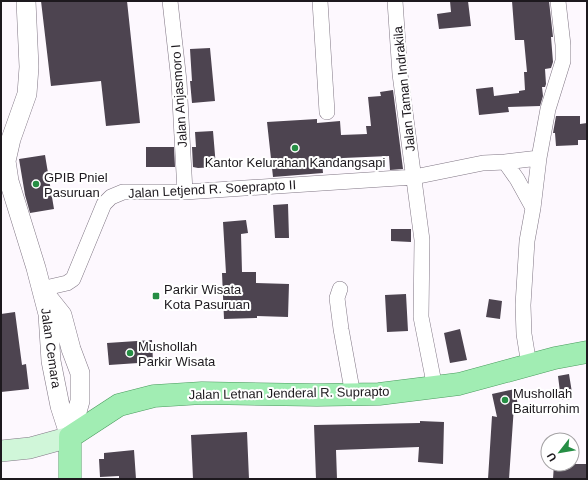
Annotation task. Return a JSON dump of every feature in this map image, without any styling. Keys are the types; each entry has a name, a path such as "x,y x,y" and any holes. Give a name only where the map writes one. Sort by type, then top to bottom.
{"main road":[{"name":"Jalan Letnan Jenderal R. Suprapto","path":"70,437 119,405 154,396 202,393 379,394 459,384 555,358 587,352"},
{"path":"1,451 30,448 70,437 70,479"}],"street":[{"name":"Jalan Cemara","path":"26,1 29,67 27,94 11,139 6,161 9,181 34,260 48,314 51,361 60,406 70,437"},
{"name":"Jalan Anjasmoro I","path":"170,1 179,81 185,192"},
{"path":"320,1 327,112"},
{"name":"Jalan Taman Indrakila","path":"395,1 400,74 422,240 421,317 435,388"},
{"path":"529,365 524,334 523,305 527,241 533,208 538,158 548,109 563,61 563,45 558,1"},
{"path":"414,177 483,163 538,158"},
{"path":"504,162 517,179 533,208"},
{"name":"Jalan Letjend R. Soeprapto II","path":"41,289 67,283 73,279 104,204 111,197 123,192 185,192 414,177"},
{"name":"Jalan Cemara","path":"41,289 62,315 71,349 80,373 80,401 70,437"},
{"path":"340,289 336,298 340,329 353,395"}],"building":[{"path":"41,1 127,1 140,123 106,126 101,81 51,86"},
{"path":"450,1 468,1 471,26 439,29 437,14 451,12"},
{"path":"512,1 549,1 553,37 551,37 553,62 551,68 545,69 546,84 545,87 542,87 543,96 540,106 508,107 509,112 479,115 476,89 493,87 494,96 519,93 519,91 525,90 524,72 527,72 524,40 515,40"},
{"path":"210,48 215,101 192,103 190,49"},
{"path":"393,90 403,169 390,170 389,156 343,158 343,160 322,162 323,173 273,177 267,122 317,119 317,123 340,121 341,135 367,134 366,126 371,126 368,97 381,96 380,92"},
{"path":"556,116 580,116 580,124 587,123 587,140 578,140 578,145 556,146 555,133 553,133"},
{"path":"213,131 216,167 193,167 192,147 196,147 195,132"},
{"path":"146,147 174,147 175,167 146,167"},
{"name":"GPIB Pniel Pasuruan","path":"45,155 54,209 30,213 25,195 19,159"},
{"path":"288,204 289,238 275,238 273,205"},
{"path":"246,220 248,233 241,234 242,272 256,272 256,283 289,284 288,317 257,316 257,318 224,319 222,273 226,273 223,222"},
{"path":"391,229 411,229 411,242 391,241"},
{"path":"406,294 408,331 387,332 385,295"},
{"path":"489,299 502,301 500,319 486,317"},
{"path":"15,312 22,365 26,364 29,389 1,392 1,314"},
{"path":"460,329 467,360 450,363 444,333"},
{"name":"Mushollah Parkir Wisata","path":"152,340 153,362 109,365 107,343"},
{"path":"569,374 573,399 561,400 558,376"},
{"path":"515,389 518,406 514,406 509,479 488,479 492,416 497,417 492,394"},
{"path":"420,421 444,422 443,464 418,462 419,447 336,450 337,479 316,479 314,425 420,423"},
{"path":"247,432 249,479 193,479 191,435"},
{"path":"134,450 136,479 119,479 119,476 100,477 99,459 104,459 104,453"},
{"path":"580,464 587,464 587,479 553,479 553,472 580,472"}],"place":[{"name":"Kantor Kelurahan Kandangsapi","path":"295,148"},
{"name":"GPIB Pniel Pasuruan","path":"36,184"},
{"name":"Parkir Wisata Kota Pasuruan","path":"156,296"},
{"name":"Mushollah Parkir Wisata","path":"130,353"},
{"name":"Mushollah Baiturrohim","path":"505,400"}]}
